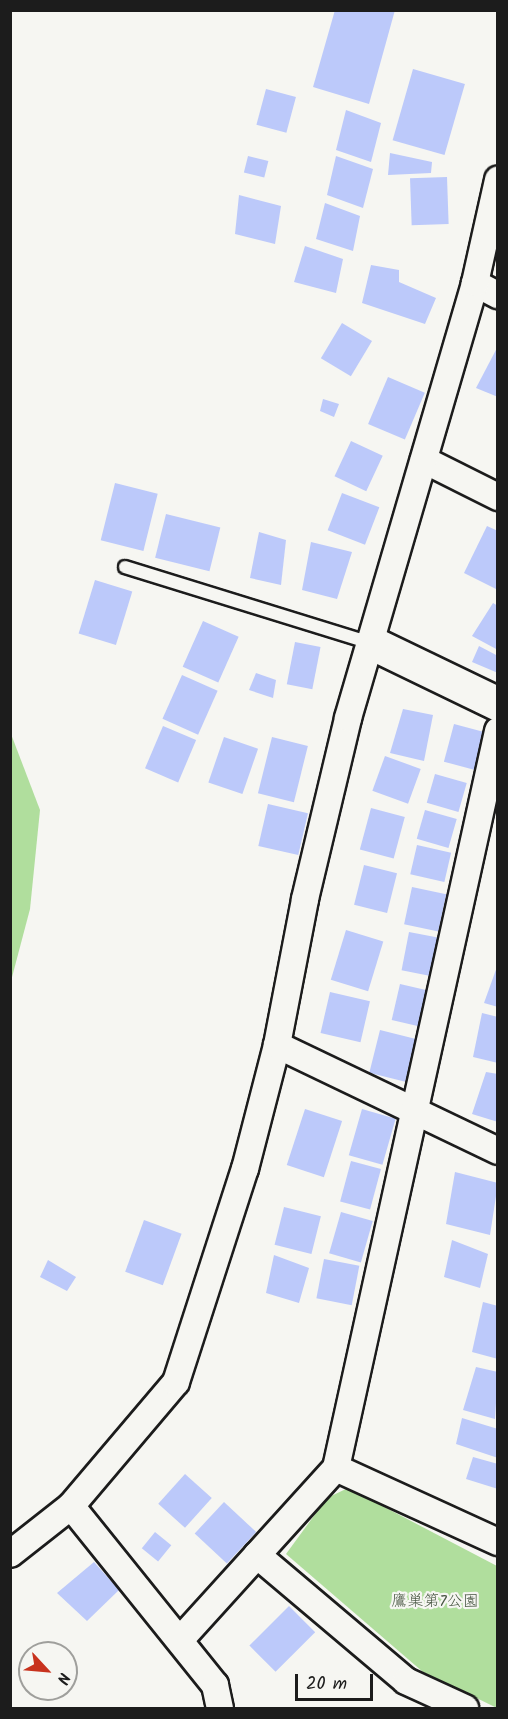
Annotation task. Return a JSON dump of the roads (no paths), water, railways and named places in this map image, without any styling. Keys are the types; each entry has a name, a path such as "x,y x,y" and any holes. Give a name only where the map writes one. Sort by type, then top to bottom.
{"street":[{"path":"10,1554 71,1506 176,1382 245,1169 277,1045 307,888 348,718 372,643 475,283 498,180"},
{"path":"475,283 498,294"},
{"path":"424,460 498,497"},
{"path":"372,643 498,704"},
{"path":"180,1640 336,1468 498,731"},
{"path":"277,1045 414,1113 498,1150"},
{"path":"336,1468 498,1542"},
{"path":"71,1506 215,1685 220,1708"},
{"path":"257,1556 405,1681 458,1707"}],"lane":[{"path":"124,567 372,643"}],"park label":[{"name":"鷹巣第7公園","path":"435,1602"}]}
